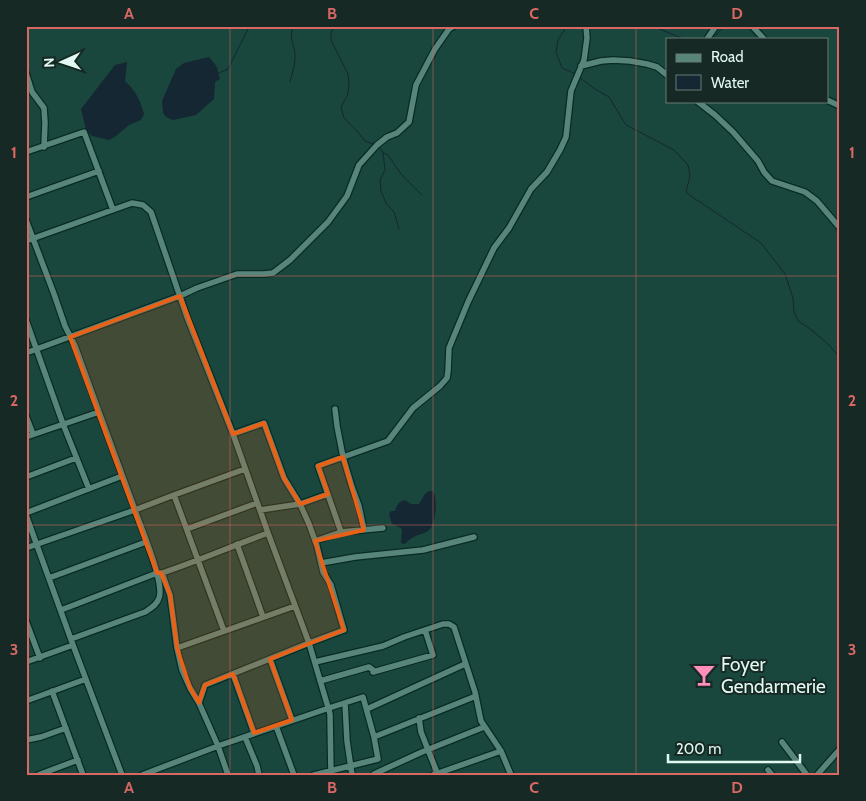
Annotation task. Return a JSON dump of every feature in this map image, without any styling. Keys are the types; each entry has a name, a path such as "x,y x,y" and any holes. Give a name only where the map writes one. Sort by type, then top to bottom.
{"street":[{"path":"26,353 237,274 273,273 290,260 328,222 346,196 359,165 378,144 387,137 397,133 409,122 416,85 435,49 449,29 454,26"},
{"path":"341,532 318,466 388,441 413,408 447,378 449,348 468,302 494,248 509,228 531,189 547,172 566,137 570,91 584,60 587,38 586,26"},
{"path":"708,38 716,26"},
{"path":"752,26 763,38"},
{"path":"581,66 613,60 647,64 657,67 666,74"},
{"path":"26,74 32,92 44,108 44,147"},
{"path":"828,100 840,106"},
{"path":"699,102 733,132 758,161 772,181 805,192 817,200 840,228"},
{"path":"26,152 84,132 113,210"},
{"path":"26,197 99,171"},
{"path":"26,241 132,203 144,205 151,212 180,296 233,434 309,643 329,708 331,773"},
{"path":"26,220 65,326 75,346 146,542 170,595 182,670 218,746 228,775"},
{"path":"26,320 88,489"},
{"path":"335,408 344,456 364,530"},
{"path":"26,436 99,412"},
{"path":"26,416 33,434"},
{"path":"199,703 204,685 344,630 331,586 323,572 315,541 300,504 284,478 264,423 233,434"},
{"path":"26,477 76,458"},
{"path":"26,548 246,469"},
{"path":"122,476 26,514 122,775"},
{"path":"260,510 300,504 328,494"},
{"path":"174,495 224,631"},
{"path":"186,529 257,503"},
{"path":"315,541 341,532 383,528"},
{"path":"61,610 268,533"},
{"path":"321,563 355,557 423,550 474,537"},
{"path":"49,578 146,542"},
{"path":"236,544 263,617"},
{"path":"26,662 40,658 72,642 154,607 160,598 160,573"},
{"path":"177,648 295,606"},
{"path":"26,621 40,658"},
{"path":"315,662 383,646 404,637 443,624 449,624 454,627 476,696 479,716 484,727 501,751 511,775"},
{"path":"320,680 369,667 373,672 433,655 425,630"},
{"path":"270,659 292,720"},
{"path":"367,709 466,664"},
{"path":"233,674 254,733"},
{"path":"26,701 86,678"},
{"path":"52,691 83,775"},
{"path":"374,737 476,696"},
{"path":"142,775 254,733 363,697 378,759 331,773 314,775"},
{"path":"345,703 347,741 352,775"},
{"path":"419,718 421,732 436,774 501,751"},
{"path":"276,726 294,775"},
{"path":"374,775 394,764 484,727"},
{"path":"26,740 66,728"},
{"path":"245,737 259,775"},
{"path":"782,742 807,775"},
{"path":"817,775 840,749"},
{"path":"38,775 78,760"},
{"path":"162,767 165,775"},
{"path":"768,770 772,775"}],"highlighted area":[{"path":"180,296 233,434 264,423 284,478 300,504 328,494 318,466 343,457 364,530 315,541 344,630 270,659 292,720 254,733 233,674 205,685 199,703 190,688 177,648 170,595 161,573 157,573 70,337"}],"water":[{"path":"209,57 217,67 220,79 215,82 214,99 196,115 173,120 166,117 163,113 162,101 176,69 184,63"},
{"path":"127,62 125,81 137,96 144,114 141,120 129,125 109,140 92,136 86,130 81,109 115,65"},
{"path":"429,491 433,491 435,495 436,505 435,517 431,527 404,544 401,543 402,530 392,524 389,514 391,511 395,511 398,504 405,500 411,504 419,504"}],"waterway":[{"path":"219,73 228,69 251,26"},
{"path":"290,82 295,61 291,35 294,26"},
{"path":"336,26 331,32 331,40 348,74 349,83 348,94 341,107 344,118 365,141 376,145"},
{"path":"567,26 558,40 556,52 562,68 576,74"},
{"path":"652,26 682,38"},
{"path":"714,38 724,26"},
{"path":"579,77 609,97 626,125 674,150 688,165 690,176 686,192 761,243 785,274 798,321 827,343 840,358"},
{"path":"379,147 383,152 385,170 380,180 381,191 386,203 394,212 399,229"},
{"path":"384,153 388,155 401,174 422,195"}],"place":[{"name":"Foyer Gendarmerie","path":"704,675"}]}
